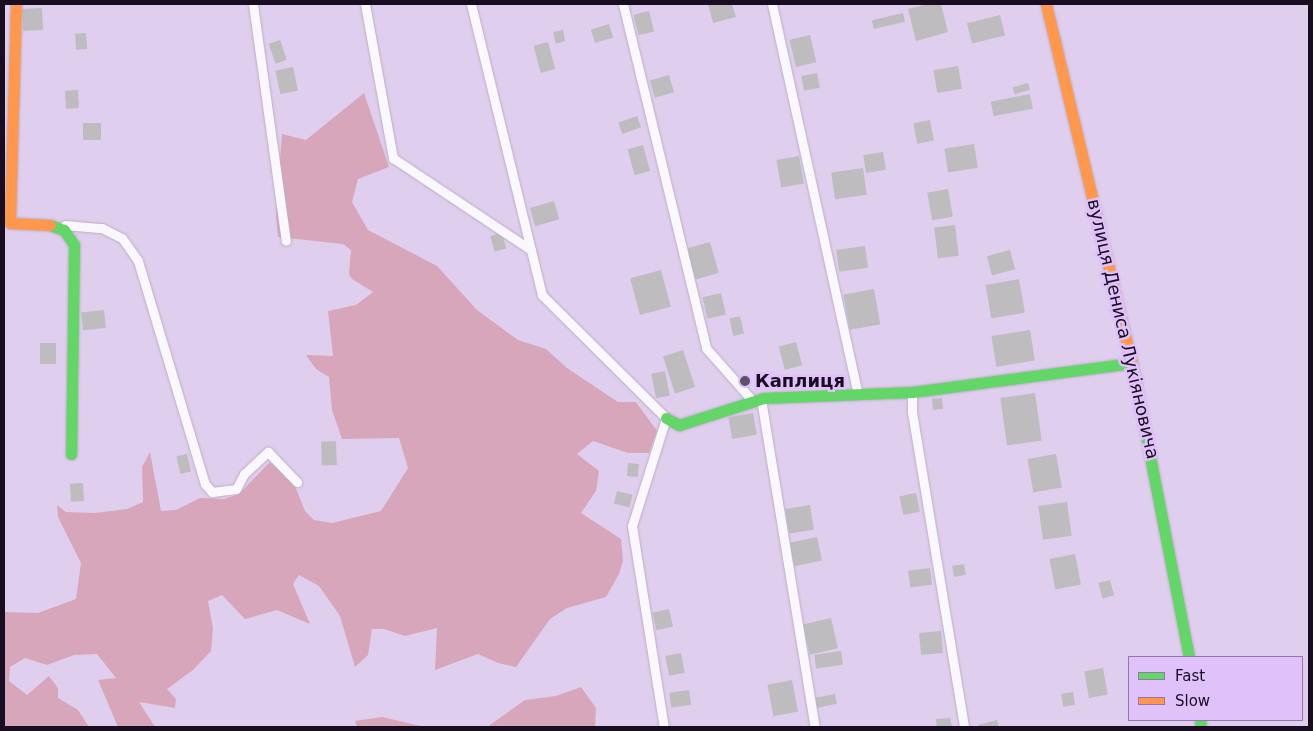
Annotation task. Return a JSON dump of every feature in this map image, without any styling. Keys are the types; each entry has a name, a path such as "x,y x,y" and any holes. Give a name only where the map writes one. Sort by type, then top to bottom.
{"main road":[{"path":"16,4 10,223 46,224 64,230 74,245 70,454"},
{"name":"вулиця Дениса Лукіяновича","path":"1046,4 1132,363 1189,656"},
{"path":"666,418 679,425 757,400 912,392 1132,363"}],"lane":[{"path":"252,4 286,241"},
{"path":"365,4 393,158 531,250"},
{"path":"471,4 542,295 666,418 632,526 664,727"},
{"path":"623,4 706,348 757,400 815,727"},
{"path":"772,4 858,394"},
{"path":"46,224 102,228 122,238 138,261 205,484 212,492 227,493 236,489 244,474 268,452 297,482"},
{"path":"912,392 912,412 964,727"}],"shaded area":[{"path":"364,93 389,167 358,179 352,202 368,230 437,266 477,310 518,340 546,349 567,368 618,402 636,402 657,431 649,453 628,453 593,441 577,454 599,471 596,491 581,513 621,539 623,561 619,574 606,597 567,608 550,619 516,667 498,663 478,654 435,670 437,628 405,636 384,629 372,629 368,655 355,667 340,616 319,586 299,575 293,584 310,624 277,610 245,619 222,595 208,601 213,628 211,651 193,670 167,689 176,699 175,708 139,702 155,727 118,727 98,680 116,678 97,654 74,655 47,665 25,658 10,667 9,681 27,695 49,676 58,688 58,698 78,710 89,727 4,727 4,612 38,613 76,599 81,563 58,517 57,505 66,512 95,513 127,509 143,502 142,467 150,452 161,511 176,510 200,498 224,499 239,494 270,462 295,486 305,511 314,520 332,523 381,511 408,468 399,438 342,439 332,410 329,377 316,369 306,355 333,356 328,311 356,305 373,292 352,279 349,274 351,250 343,244 278,237 276,216 282,134 306,140"},
{"path":"581,687 596,708 595,727 487,727 525,700 556,696"},
{"path":"382,717 425,727 357,727 355,721"}],"building":[{"path":"708,4 732,4 736,17 713,23"},
{"path":"928,4 941,4 948,32 916,41 908,9"},
{"path":"42,8 43,30 23,31 22,9"},
{"path":"649,11 654,31 639,35 633,15"},
{"path":"903,13 905,22 874,29 872,20"},
{"path":"1000,15 1005,35 972,44 967,23"},
{"path":"609,24 613,37 595,43 591,30"},
{"path":"563,30 565,41 556,44 553,32"},
{"path":"86,33 87,49 76,50 75,34"},
{"path":"810,35 816,62 796,67 790,40"},
{"path":"280,40 287,60 275,64 269,44"},
{"path":"548,42 555,69 541,73 534,46"},
{"path":"958,66 962,89 937,93 933,70"},
{"path":"293,67 298,90 280,94 275,71"},
{"path":"817,73 820,88 804,91 801,76"},
{"path":"669,75 674,92 655,98 650,81"},
{"path":"1028,83 1030,90 1015,94 1013,87"},
{"path":"78,90 79,108 66,109 65,91"},
{"path":"1030,94 1033,109 994,116 991,102"},
{"path":"637,116 641,127 622,134 618,123"},
{"path":"930,120 934,141 917,144 913,123"},
{"path":"83,123 101,123 101,140 83,140"},
{"path":"974,144 978,168 948,172 944,149"},
{"path":"643,145 650,171 635,175 628,149"},
{"path":"883,152 886,170 866,173 863,155"},
{"path":"799,156 804,184 781,188 776,160"},
{"path":"863,168 867,195 835,199 831,172"},
{"path":"948,189 953,217 932,220 927,193"},
{"path":"554,201 559,219 535,226 530,208"},
{"path":"955,225 959,256 938,258 934,228"},
{"path":"502,233 506,248 495,252 490,236"},
{"path":"710,242 719,273 696,279 687,249"},
{"path":"865,246 868,268 839,272 836,250"},
{"path":"1010,250 1015,269 992,276 987,256"},
{"path":"661,270 671,307 640,315 630,278"},
{"path":"1019,279 1025,312 991,318 986,285"},
{"path":"874,289 880,324 850,330 843,294"},
{"path":"721,293 726,314 707,319 702,297"},
{"path":"104,310 106,328 83,330 81,312"},
{"path":"740,316 744,334 733,336 729,318"},
{"path":"1030,330 1035,361 996,367 991,336"},
{"path":"796,342 802,365 785,370 779,347"},
{"path":"40,343 56,343 56,364 40,364"},
{"path":"683,350 695,387 675,394 663,356"},
{"path":"665,371 670,396 656,398 651,374"},
{"path":"1035,393 1042,441 1007,445 1000,398"},
{"path":"942,398 943,409 933,410 932,399"},
{"path":"753,413 757,435 732,439 728,417"},
{"path":"336,441 337,465 322,466 321,442"},
{"path":"187,454 191,472 180,474 176,456"},
{"path":"1056,454 1062,487 1033,493 1027,459"},
{"path":"628,463 639,464 638,477 627,476"},
{"path":"83,483 84,501 71,502 70,484"},
{"path":"617,491 633,495 629,507 614,504"},
{"path":"916,493 920,512 903,515 899,497"},
{"path":"1067,502 1072,536 1043,540 1038,506"},
{"path":"810,505 814,530 789,534 785,509"},
{"path":"817,537 822,560 795,566 790,543"},
{"path":"1075,554 1081,584 1055,589 1049,559"},
{"path":"964,564 966,575 954,577 952,566"},
{"path":"930,568 932,585 910,588 908,571"},
{"path":"1110,580 1114,595 1103,599 1098,583"},
{"path":"669,609 673,627 656,630 652,613"},
{"path":"831,618 838,648 810,655 803,625"},
{"path":"941,631 943,653 921,655 919,633"},
{"path":"841,651 843,665 816,669 814,655"},
{"path":"681,653 685,673 669,676 665,656"},
{"path":"1103,668 1108,695 1089,698 1084,671"},
{"path":"792,680 798,711 774,716 767,685"},
{"path":"689,690 691,705 671,708 669,693"},
{"path":"1073,692 1075,705 1063,707 1061,694"},
{"path":"835,694 837,704 817,708 815,698"},
{"path":"950,718 952,727 937,727 936,719"},
{"path":"997,720 999,727 978,727 978,725"}],"traffic: fast":[{"path":"50,225 64,230 74,245 71,454"},
{"path":"666,418 679,425 764,398 912,392 1132,363"},
{"path":"1134,374 1189,656"},
{"path":"1200,721 1201,727"}],"traffic: slow":[{"path":"16,4 10,223 50,225"},
{"path":"1046,4 1134,374"}],"place":[{"name":"Каплиця","path":"745,381"}]}
